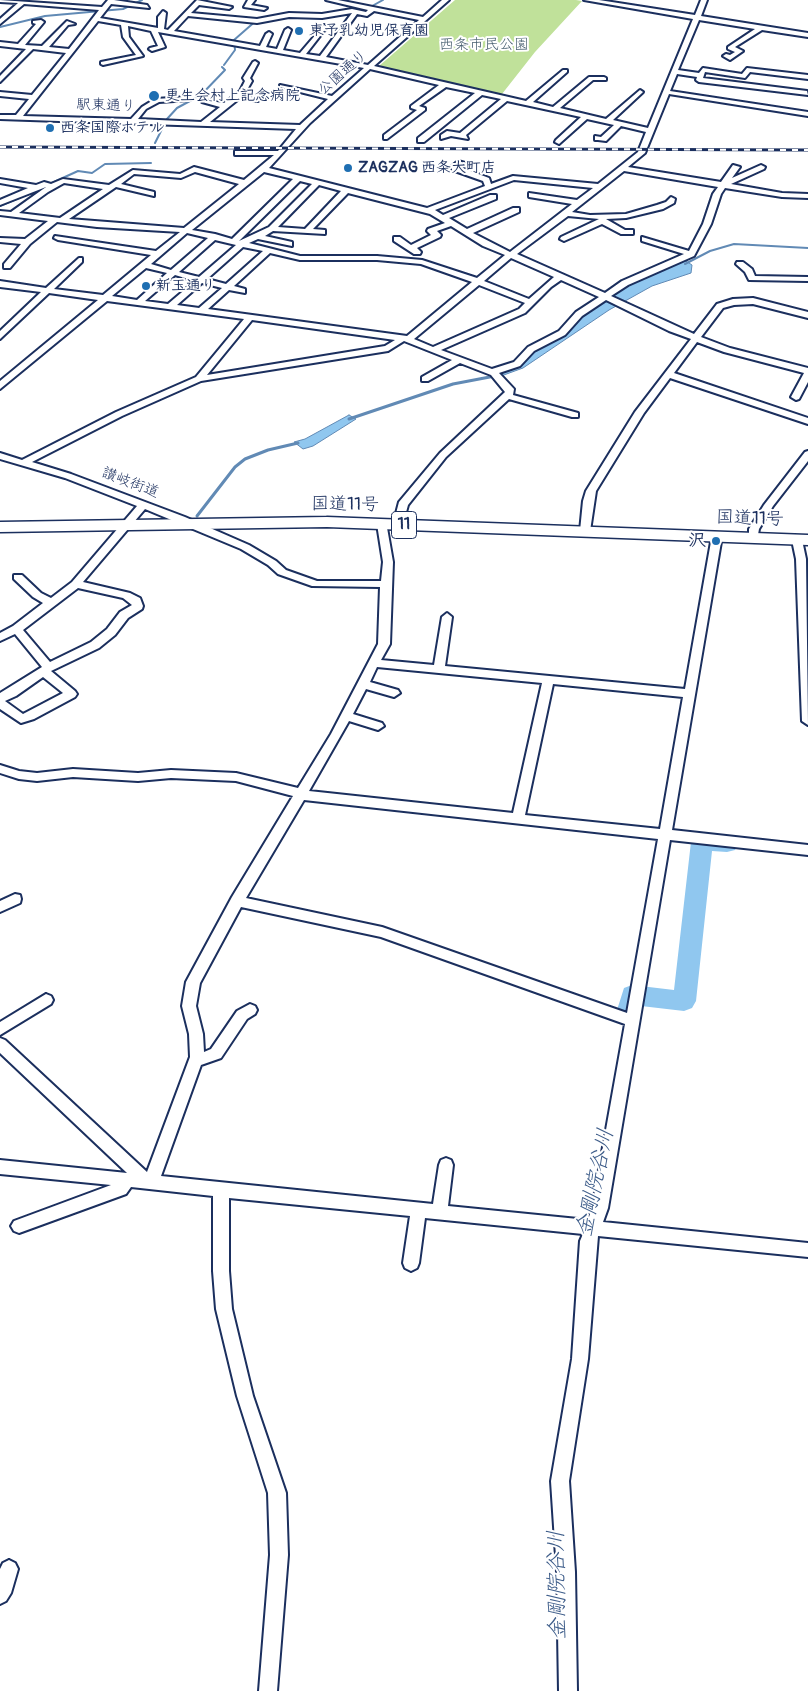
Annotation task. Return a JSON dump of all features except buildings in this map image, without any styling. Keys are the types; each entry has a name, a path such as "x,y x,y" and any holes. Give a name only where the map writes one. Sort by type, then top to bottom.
{"highway":[{"name":"国道11号","path":"0,526 382,524 803,540"}],"street":[{"path":"0,0 63,3 104,9"},
{"path":"252,0 246,6 264,8"},
{"path":"329,0 344,1 424,19"},
{"path":"186,14 256,21 289,15 368,14 370,8 380,0"},
{"name":"公園通り","path":"0,386 263,168 280,153 301,126 446,0"},
{"path":"587,0 808,35"},
{"path":"23,463 119,414 199,379 388,348 406,338 635,159 650,131 704,0"},
{"path":"0,8 8,1"},
{"path":"18,117 110,1 150,7"},
{"path":"0,22 23,2"},
{"path":"169,32 198,2 229,7"},
{"path":"244,12 250,13 244,20"},
{"path":"322,58 355,13"},
{"path":"161,31 161,17 163,14"},
{"path":"96,19 370,67 650,131"},
{"path":"20,46 41,22 35,22"},
{"path":"44,48 67,23 72,24"},
{"path":"103,63 140,56 126,37 124,24"},
{"path":"302,54 324,27"},
{"path":"207,39 214,28"},
{"path":"726,56 730,58 740,51 730,48 760,28"},
{"path":"152,49 162,47 153,30"},
{"path":"280,50 288,30"},
{"path":"263,48 268,34"},
{"path":"0,44 70,51"},
{"path":"0,80 32,47"},
{"path":"204,123 239,96 249,80 246,78 255,63"},
{"path":"807,93 699,80 703,70 745,76 747,70 808,77"},
{"path":"528,103 565,71"},
{"path":"674,72 701,75"},
{"path":"581,75 604,79"},
{"path":"555,109 591,78"},
{"path":"293,88 303,80"},
{"path":"387,137 423,109 414,107 445,84"},
{"path":"282,86 333,98"},
{"path":"421,140 481,92"},
{"path":"608,122 640,92"},
{"path":"666,92 808,114"},
{"path":"0,94 33,97"},
{"path":"239,96 256,100"},
{"path":"444,137 450,133 463,136 506,98"},
{"path":"133,121 144,108 157,100 188,99"},
{"path":"204,101 226,106"},
{"name":"駅東通り","path":"0,116 301,126"},
{"path":"559,142 586,116"},
{"path":"598,138 603,139 619,124"},
{"path":"238,153 280,153"},
{"path":"460,163 455,168 486,180 489,187"},
{"path":"495,374 517,364 532,349 562,333 578,314 606,296 634,279 691,254 723,185 736,167"},
{"path":"723,185 760,167"},
{"path":"263,168 429,210 511,255 606,296 694,338 727,350 808,372 796,397"},
{"path":"622,168 782,195 808,196"},
{"path":"7,266 27,242 59,219 133,172 181,176 194,169 245,183"},
{"path":"171,306 202,280 298,177"},
{"path":"429,210 513,178 600,186"},
{"path":"0,181 35,187"},
{"path":"13,214 53,185 63,181 112,185 151,194"},
{"path":"239,242 272,230 318,182"},
{"path":"0,203 35,187 44,184 53,185"},
{"path":"308,230 347,189"},
{"path":"532,195 578,203"},
{"path":"443,218 493,197"},
{"path":"566,213 602,219 635,215 660,207 670,202 671,199"},
{"path":"466,232 516,210"},
{"path":"0,213 97,225 186,230 300,258 377,258 426,263 530,302"},
{"path":"602,219 624,232 630,232"},
{"path":"564,239 602,219"},
{"path":"411,248 437,235 431,231 452,224"},
{"path":"272,230 322,232"},
{"path":"139,302 215,236"},
{"path":"258,236 289,244"},
{"path":"58,238 157,254"},
{"path":"397,239 428,259 426,263"},
{"path":"645,239 691,254"},
{"path":"0,240 27,242"},
{"path":"202,310 268,250"},
{"path":"0,336 79,260"},
{"path":"740,264 749,271 752,278 808,279"},
{"path":"145,265 242,291"},
{"path":"435,349 522,311 561,276"},
{"path":"0,284 406,338 495,374 511,392 443,455 403,504 398,525"},
{"path":"585,531 591,491 640,412 720,306 733,302 760,302 808,315"},
{"path":"199,379 250,317"},
{"path":"219,335 232,338"},
{"path":"425,379 460,359"},
{"path":"667,374 808,421"},
{"path":"508,396 575,414"},
{"path":"754,538 754,529 769,504 808,454"},
{"name":"讃岐街道","path":"0,456 68,476 144,504 245,547 272,563 282,572 316,584 386,584"},
{"path":"0,637 18,629 76,584 144,504"},
{"path":"148,1181 196,1060 196,1034 189,1006 189,994 193,982 237,901 346,716 384,644 388,562 382,524"},
{"path":"568,1691 566,1572 560,1481 580,1359 584,1323 587,1257 592,1228 600,1208 717,536"},
{"path":"803,540 801,559 808,721"},
{"path":"18,577 37,596 51,604"},
{"path":"0,698 12,693 46,670 95,645 111,632 124,615 138,606 136,601 126,595 76,584"},
{"path":"439,669 447,617"},
{"path":"0,703 21,719 71,694 46,670 18,629"},
{"path":"374,663 690,694"},
{"path":"518,818 548,680"},
{"path":"363,684 394,693"},
{"path":"346,716 378,726"},
{"path":"0,769 19,775 37,777 73,773 138,777 171,774 221,776 253,780 300,794 808,850"},
{"path":"3,911 15,899"},
{"path":"237,901 382,932 632,1021"},
{"path":"0,1029 46,1000"},
{"path":"196,1060 208,1058 216,1054 242,1015 250,1010"},
{"path":"0,1044 148,1181"},
{"path":"439,1212 446,1165"},
{"path":"0,1167 126,1182 148,1181 220,1191 808,1250"},
{"path":"19,1226 121,1189 126,1182"},
{"path":"220,1191 221,1271 226,1317 245,1396 277,1493 279,1555 268,1691"},
{"path":"411,1263 418,1210"},
{"path":"0,1595 5,1587 9,1569"}],"green space":[{"name":"西条市民公園","path":"455,0 582,1 535,52 502,94 379,66"}],"water":[{"path":"691,257 686,261 692,265 691,273 652,286 609,310 523,368 501,376 503,372 520,366 537,349 566,333 581,317 627,284"},
{"path":"349,415 356,419 313,446 303,449 294,442 305,439"}],"waterway":[{"path":"0,27 45,16 123,9 142,0"},
{"path":"350,10 365,10 383,0"},
{"path":"293,13 309,14"},
{"path":"224,65 235,50 234,40 258,19 286,14"},
{"path":"167,119 177,108 201,95 225,70 222,67"},
{"path":"155,143 164,125"},
{"path":"45,186 78,171 92,173 105,164 151,163"},
{"path":"0,206 21,197"},
{"path":"685,264 710,251 734,244 808,248"},
{"path":"349,419 453,384 495,376"},
{"path":"197,516 235,467 245,459 268,450 298,443"},
{"name":"金剛院谷川","path":"629,1010 632,995 684,1001 702,842 727,844"}],"railway":[{"path":"0,147 808,150"}],"place":[{"name":"東予乳幼児保育園","path":"299,31"},
{"name":"更生会村上記念病院","path":"154,96"},
{"name":"西条国際ホテル","path":"50,128"},
{"name":"ZAGZAG 西条大町店","path":"348,168"},
{"name":"新玉通り","path":"146,286"},
{"name":"沢","path":"716,541"}]}
